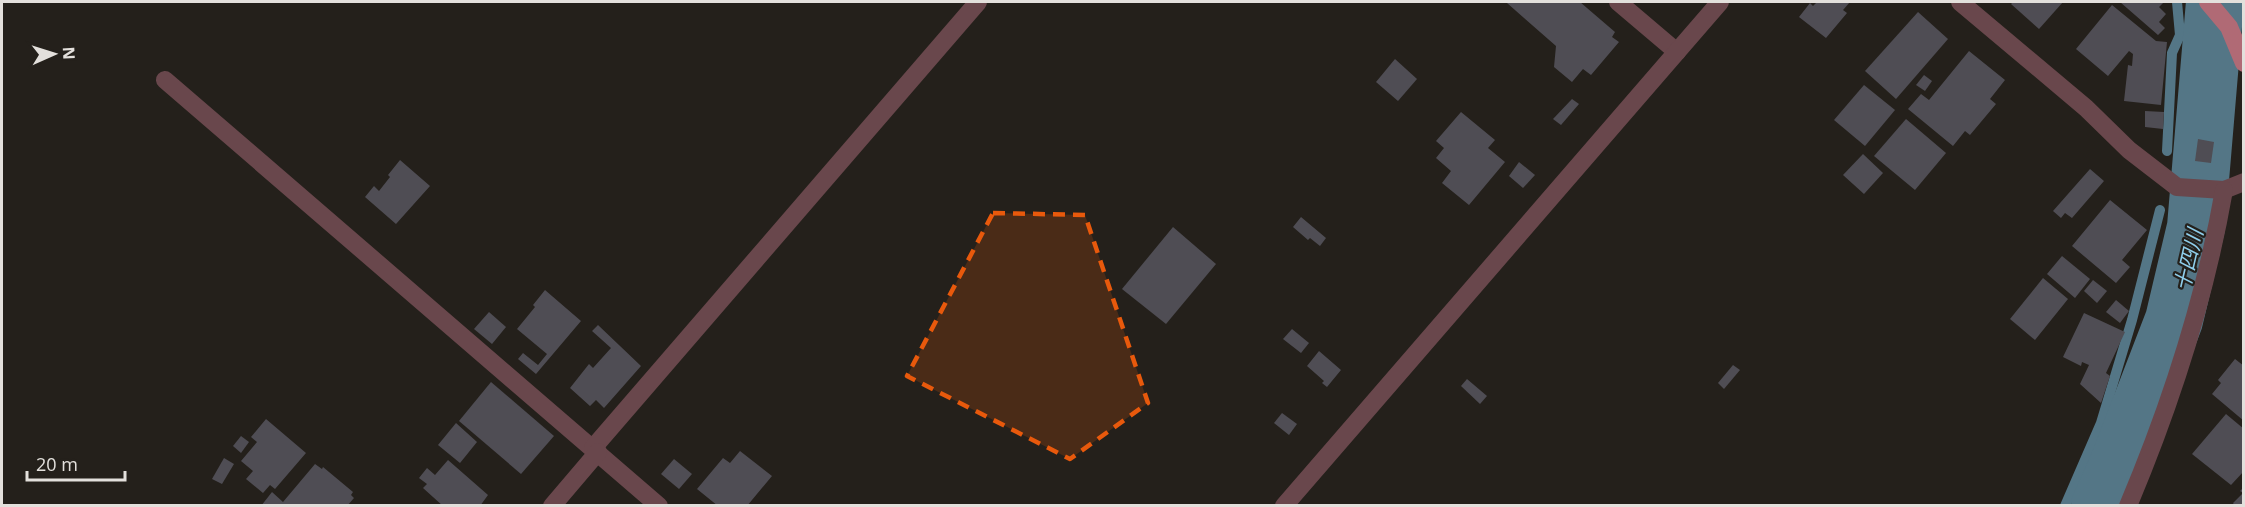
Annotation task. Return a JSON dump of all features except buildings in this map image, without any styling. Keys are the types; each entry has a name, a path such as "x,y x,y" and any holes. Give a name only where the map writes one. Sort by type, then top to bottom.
{"main road":[{"path":"2208,2 2229,27 2244,63"}],"street":[{"path":"552,506 596,450 978,2"},
{"path":"1618,2 1677,52"},
{"path":"1284,506 1720,2"},
{"path":"1960,2 2086,108 2129,150 2178,187 2224,190 2244,182"},
{"path":"165,80 659,506"},
{"path":"2128,506 2149,455 2195,320 2224,190"}],"highlighted area":[{"path":"993,213 1085,215 1148,403 1070,459 907,376"}],"waterway":[{"path":"2167,151 2172,53 2180,35 2177,2"},
{"name":"十四川","path":"2100,506 2174,320 2196,227 2215,2"},
{"path":"2206,103 2219,71"},
{"path":"2065,506 2101,423 2132,320 2160,210"}]}
